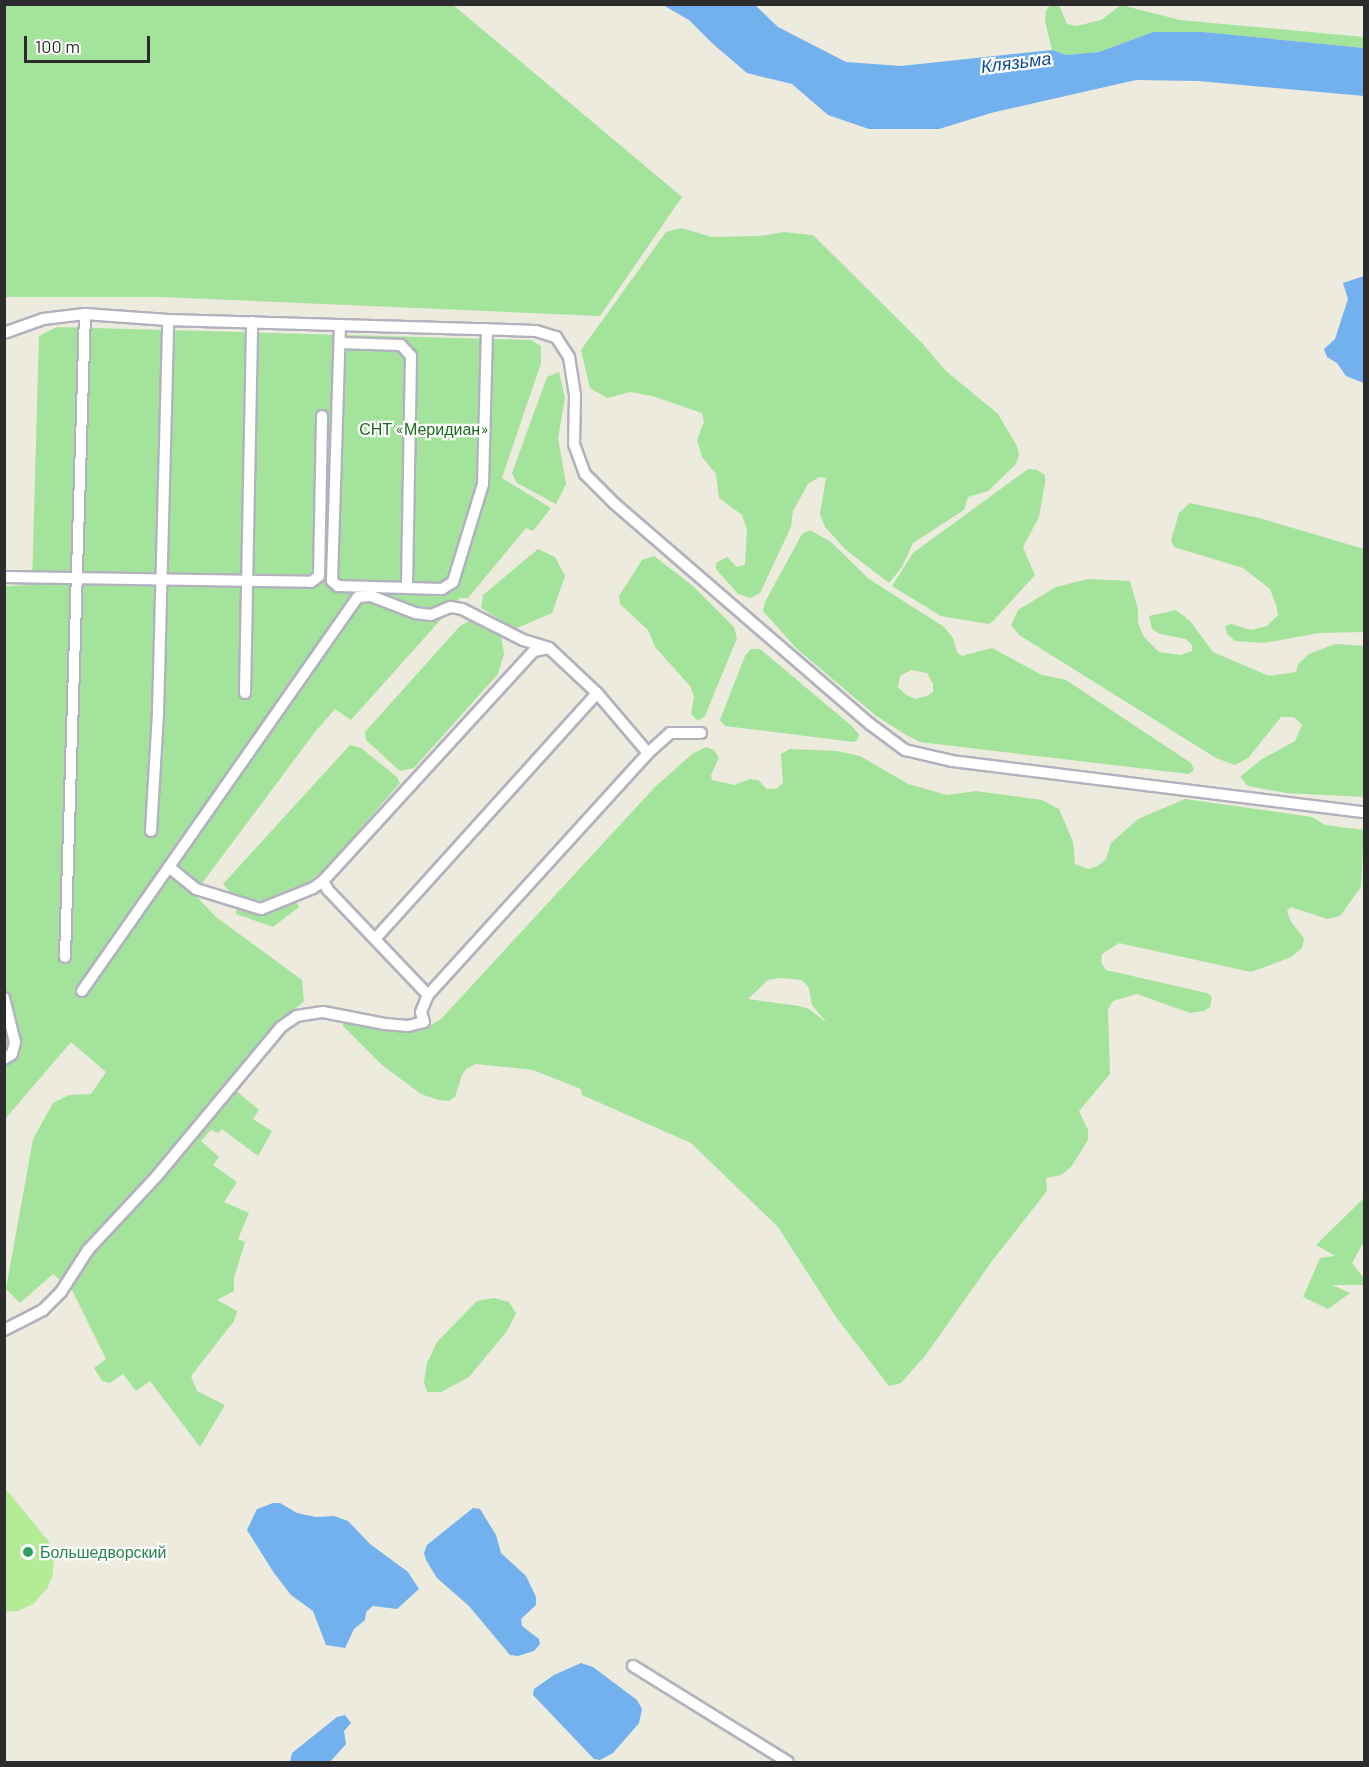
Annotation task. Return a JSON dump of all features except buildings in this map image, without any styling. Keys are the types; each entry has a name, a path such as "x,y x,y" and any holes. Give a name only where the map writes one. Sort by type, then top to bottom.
{"street":[{"path":"65,957 75,577 85,314"},
{"path":"4,333 43,319 85,314 168,320 536,331 556,338 569,357 575,396 574,444 585,474 633,519 870,724 905,750 952,761 1365,812"},
{"path":"151,831 158,712 168,320"},
{"path":"244,693 252,322"},
{"path":"340,325 332,581 338,586 442,589 453,582 481,496 484,473 487,329"},
{"path":"340,343 401,345 411,356 407,588"},
{"path":"4,577 311,582 320,576 322,416"},
{"path":"82,991 358,597 371,596 431,615 450,607 462,609 523,640 549,648 597,693 648,753"},
{"path":"169,867 196,889 261,909 313,888 323,881 534,651 549,648"},
{"path":"375,939 597,693"},
{"path":"4,1330 43,1310 61,1292 88,1250 156,1177 281,1027 297,1016 323,1012 408,1026 424,1022 421,1012 428,995 648,753 670,733 701,733"},
{"path":"323,881 328,890 428,995"},
{"path":"4,998 15,1042 12,1054 4,1059"},
{"path":"633,1666 788,1762"}],"green space":[{"path":"5,4 453,5 682,197 600,316 161,297 5,297"},
{"path":"1050,5 1059,5 1067,24 1077,26 1101,20 1121,5 1180,20 1364,37 1364,48 1203,32 1153,32 1099,52 1066,55 1052,50 1045,21 1046,11"},
{"path":"681,228 712,237 760,236 784,232 813,235 921,342 946,371 998,414 1017,446 1019,454 1016,464 988,491 968,497 964,510 913,543 902,567 889,583 846,550 825,527 820,514 826,478 819,477 808,484 793,511 791,527 760,593 750,598 738,594 716,569 716,563 727,557 737,567 745,565 747,530 742,515 719,498 716,474 702,457 697,440 704,422 702,413 652,396 630,392 607,398 590,388 581,350 666,232"},
{"name":"СНТ «Меридиан»","path":"57,327 531,340 541,346 541,363 502,478 551,508 533,531 526,528 468,598 460,598 351,720 335,709 315,732 194,894 216,917 302,980 304,1001 286,1017 228,1084 259,1110 253,1119 272,1131 258,1156 222,1129 218,1133 211,1130 201,1141 219,1157 213,1165 237,1182 224,1202 249,1213 238,1239 245,1242 234,1278 234,1291 217,1300 237,1311 234,1321 191,1376 197,1391 225,1405 200,1447 150,1381 136,1391 123,1374 110,1383 102,1381 94,1368 106,1359 72,1290 53,1274 20,1303 6,1289 33,1139 53,1103 69,1095 91,1094 106,1072 71,1042 5,1119 4,586 32,585 39,336"},
{"path":"559,372 565,398 558,438 566,484 556,504 517,483 512,473 547,377"},
{"path":"1028,469 1037,470 1045,475 1039,517 1023,547 1035,575 994,620 989,624 941,616 892,586 913,553"},
{"path":"1190,503 1259,518 1364,549 1364,632 1319,633 1264,643 1235,641 1227,634 1225,626 1231,624 1251,630 1267,626 1278,615 1276,605 1270,589 1243,568 1174,547 1171,540 1179,513"},
{"path":"810,530 831,542 869,579 944,627 953,638 957,652 962,656 992,648 1042,675 1066,680 1191,763 1194,770 1189,774 920,742 906,735 875,715 796,648 763,611 765,602 802,534","holes":["911,670 927,673 933,684 933,692 927,696 916,699 906,695 898,687 900,676"]},
{"path":"538,549 555,557 565,576 552,613 515,629 481,608 483,595"},
{"path":"654,556 693,586 734,627 737,638 705,716 698,721 691,714 694,696 690,686 655,647 648,630 620,604 619,596 642,560"},
{"path":"1088,579 1130,581 1138,609 1138,623 1144,637 1159,652 1181,655 1192,651 1192,645 1186,639 1160,634 1152,629 1149,616 1176,610 1190,621 1213,652 1269,676 1296,672 1298,664 1309,654 1335,644 1364,646 1364,797 1286,793 1248,786 1240,777 1262,759 1295,741 1302,725 1294,717 1281,717 1248,758 1235,765 1216,758 1019,635 1011,625 1018,610 1056,587"},
{"path":"471,620 501,636 504,654 498,674 414,768 400,771 366,740 365,732 460,626"},
{"path":"751,649 760,649 853,727 859,735 858,739 854,742 725,726 720,720 745,656"},
{"path":"350,745 361,748 397,777 400,783 326,868 303,886 264,902 230,892 223,884"},
{"path":"706,747 714,750 719,758 711,775 712,780 734,785 750,779 758,780 767,789 776,789 783,783 781,754 790,749 837,751 860,756 908,784 947,795 976,791 1042,800 1059,809 1073,842 1075,864 1088,869 1098,866 1106,859 1111,843 1138,819 1185,799 1312,817 1325,825 1364,830 1361,887 1340,916 1327,919 1291,907 1287,911 1291,922 1304,938 1302,948 1291,957 1251,972 1119,943 1102,954 1101,962 1106,970 1207,993 1212,997 1210,1007 1204,1011 1190,1013 1137,994 1113,1001 1108,1009 1110,1074 1079,1111 1088,1130 1088,1140 1071,1167 1061,1175 1046,1178 1047,1191 992,1261 925,1356 901,1383 889,1386 836,1317 778,1227 691,1143 582,1095 581,1089 533,1070 476,1064 466,1069 462,1075 455,1097 449,1101 438,1100 421,1094 382,1065 342,1025 349,1021 365,1027 406,1032 422,1030 441,1019 655,787 692,754","holes":["781,978 802,980 809,988 812,1005 827,1023 809,1009 748,999 768,980"]},
{"path":"295,900 299,907 273,927 236,914 236,909 262,915"},
{"path":"1363,1199 1364,1246 1362,1245 1352,1263 1364,1278 1364,1285 1332,1285 1350,1293 1328,1309 1303,1297 1320,1258 1335,1256 1316,1245"},
{"path":"494,1298 509,1302 516,1313 507,1331 469,1377 441,1392 427,1392 424,1382 427,1363 437,1342 477,1301"},
{"name":"Большедворский","path":"5,1488 50,1543 54,1560 52,1577 47,1589 33,1604 18,1611 5,1612"}],"water":[{"name":"Клязьма","path":"663,5 755,5 778,27 846,62 901,66 1052,50 1066,55 1099,52 1153,32 1203,32 1364,48 1364,96 1198,81 1136,80 991,113 939,129 869,129 828,115 792,84 747,73 689,20"},
{"path":"1364,276 1364,383 1346,376 1337,363 1327,357 1324,349 1335,339 1348,299 1343,283"},
{"path":"280,1503 297,1513 316,1517 334,1516 348,1521 370,1544 408,1572 419,1589 397,1609 373,1606 366,1612 365,1620 354,1629 345,1648 326,1645 313,1611 291,1595 247,1530 257,1509"},
{"path":"473,1508 480,1509 496,1535 501,1553 526,1576 536,1597 536,1605 521,1619 522,1626 539,1639 540,1644 534,1651 518,1656 510,1655 469,1606 437,1578 426,1560 424,1553 427,1545"},
{"path":"581,1663 593,1667 637,1700 642,1709 639,1723 613,1753 600,1760 594,1759 533,1695 534,1689 554,1675"},
{"path":"345,1715 351,1723 344,1731 346,1744 330,1762 290,1762 292,1753 337,1717"}],"place":[{"name":"Большедворский","path":"28,1552"}]}
